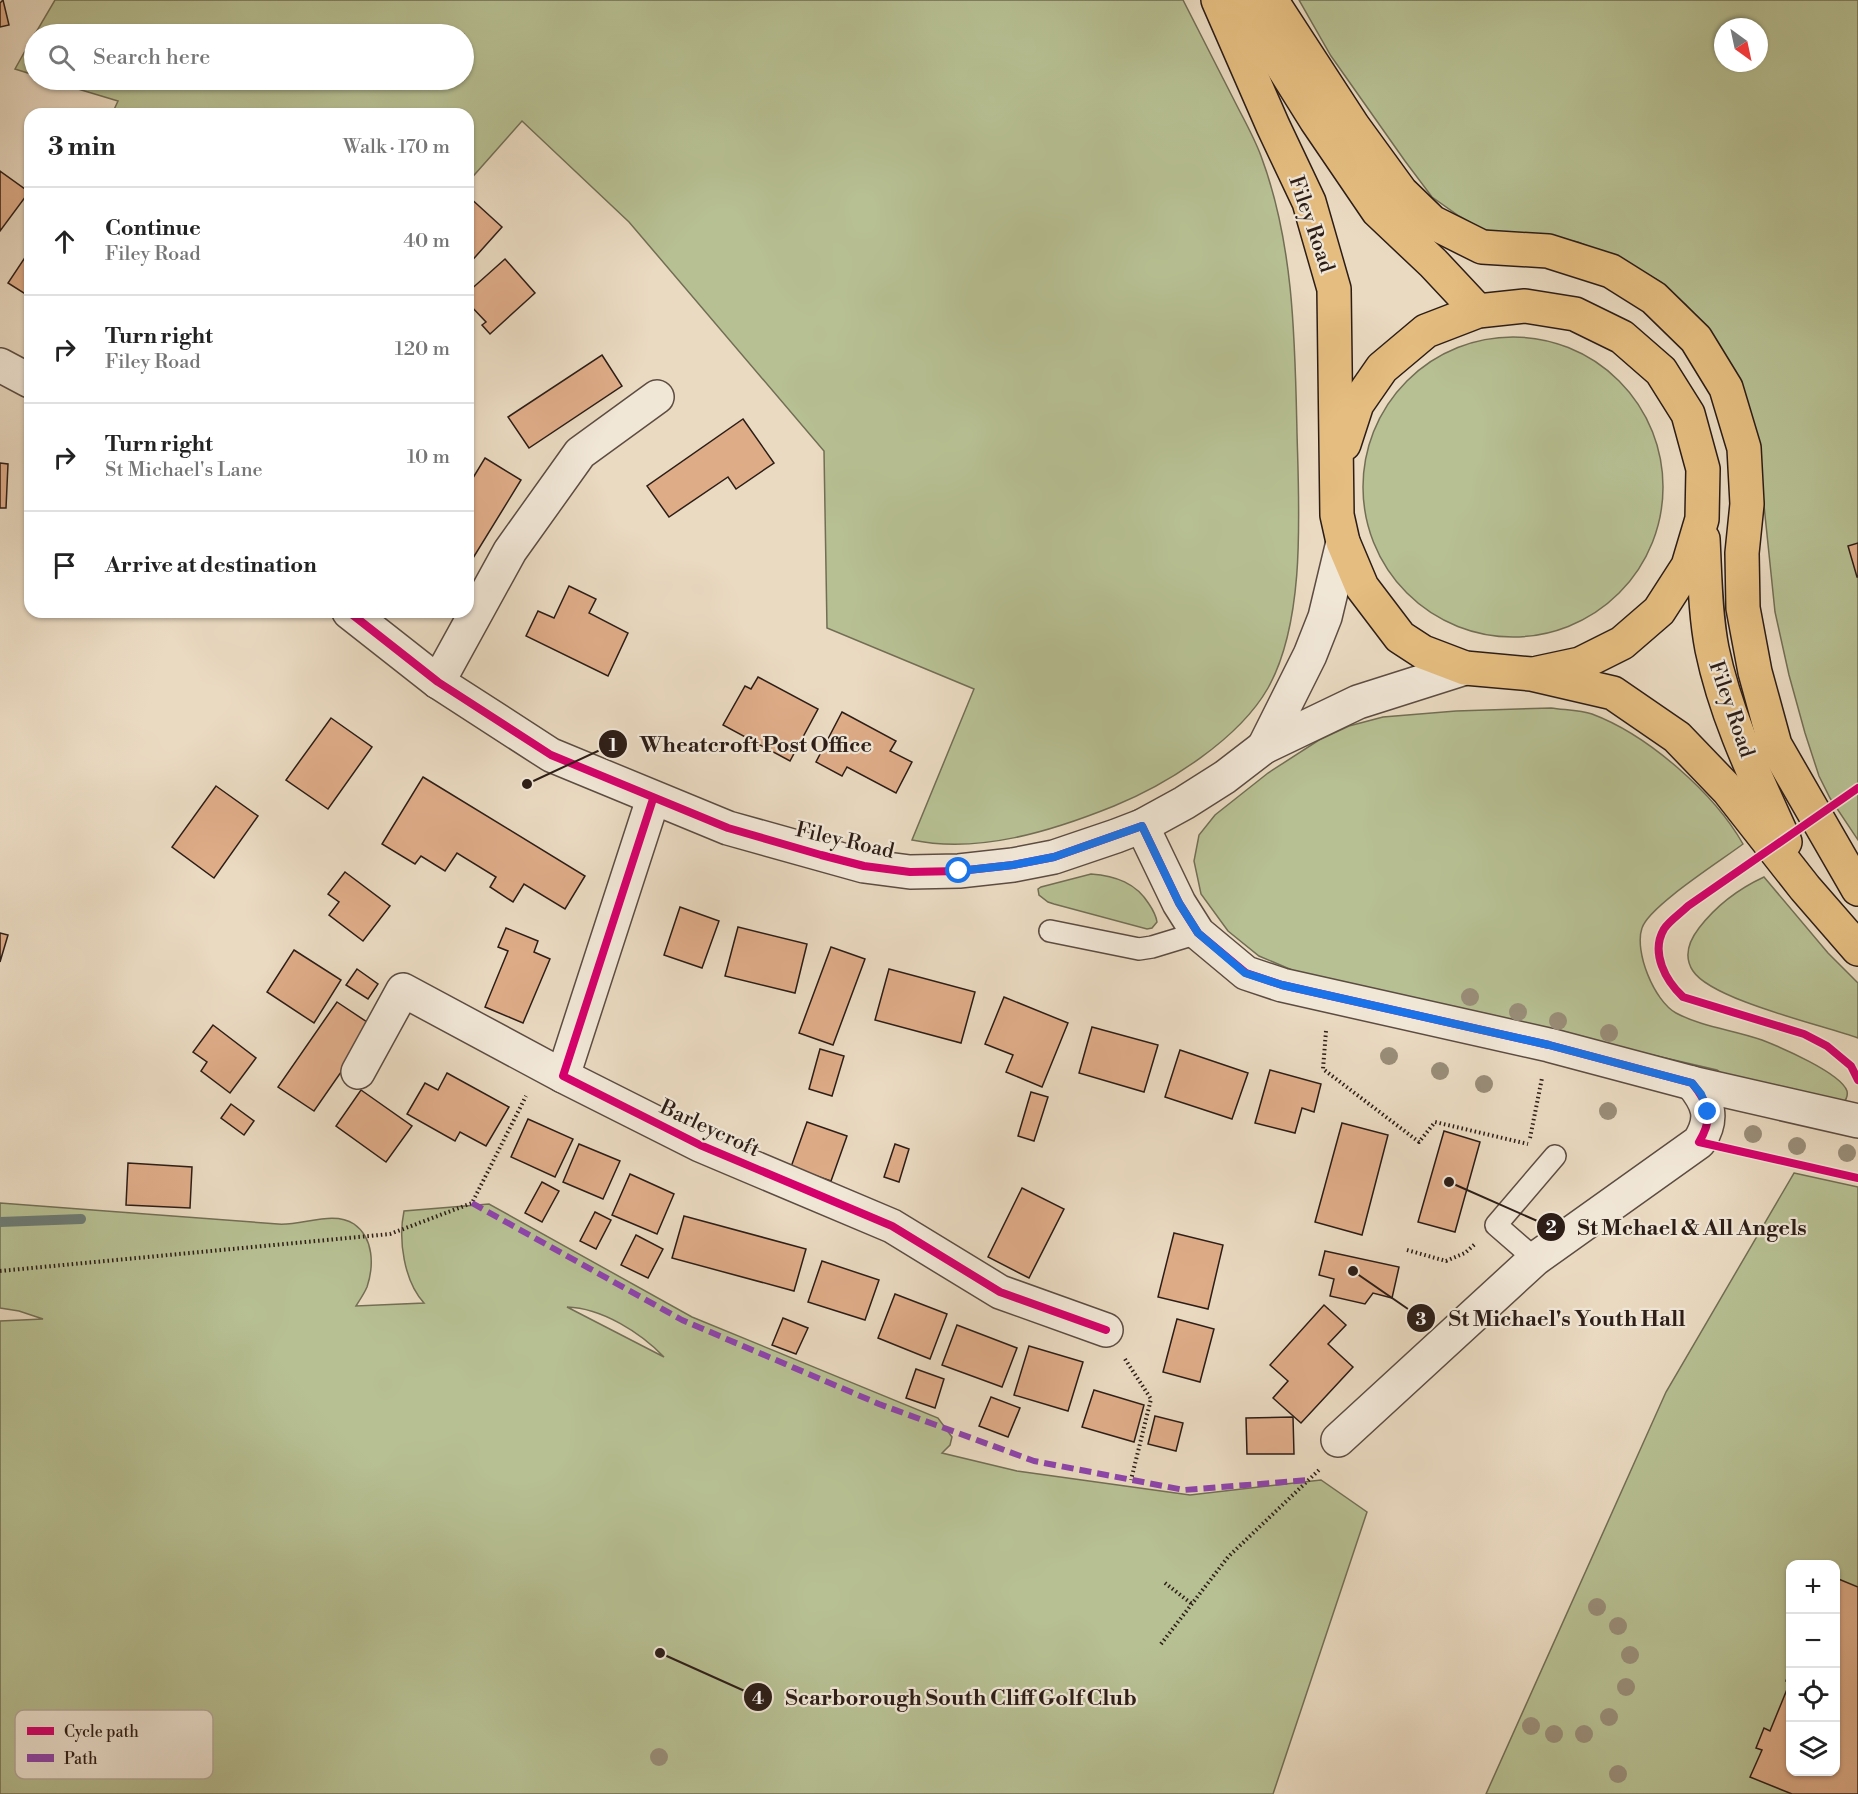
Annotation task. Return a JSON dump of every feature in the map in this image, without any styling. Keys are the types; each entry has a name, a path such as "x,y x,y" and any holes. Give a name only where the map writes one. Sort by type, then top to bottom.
{"highway":[{"name":"Filey Road","path":"1218,0 1309,202 1334,289 1337,515 1343,542 1362,587 1400,636 1424,652 1465,668 1531,674 1613,693 1677,737 1728,790 1805,888 1858,949"},
{"path":"1241,0 1316,120 1378,211 1433,263 1478,311"},
{"path":"1271,0 1353,126 1401,192 1432,222 1482,247 1548,251 1611,271 1654,298 1696,339 1726,388 1744,448 1747,504 1742,553 1743,608 1755,672 1775,745 1858,889"},
{"name":"Filey Road","path":"1338,463 1357,404 1382,368 1426,331 1478,311 1525,306 1575,314 1622,337 1661,371 1688,414 1703,469 1702,519 1706,600 1712,649 1731,717 1805,888"},
{"name":"Filey Road","path":"1531,674 1580,664 1622,643 1659,610 1688,566 1702,519"}],"street":[{"path":"0,365 24,378"},
{"path":"474,616 510,551 579,453 657,397"},
{"name":"Filey Road","path":"1264,747 1310,654 1324,617 1343,542"},
{"name":"Filey Road","path":"357,618 438,682 550,755 728,828 864,866 910,872 959,871 1013,865 1054,857 1142,826 1209,787 1264,747 1358,702 1465,668"},
{"path":"438,682 473,618"},
{"path":"552,1070 653,799"},
{"path":"1142,826 1179,903 1198,933 1245,973 1282,985 1549,1045 1692,1083 1858,1121"},
{"name":"Barleycroft","path":"358,1072 404,990 552,1070 700,1145 892,1226 1000,1292 1106,1330"},
{"path":"1338,1440 1535,1259 1698,1142 1705,1132 1708,1112 1701,1094 1692,1083"}],"lane":[{"path":"1050,931 1139,949 1198,933"},
{"path":"1535,1259 1496,1225 1555,1156"}],"path":[{"path":"1329,996 1323,1069 1419,1142 1435,1122 1529,1144 1555,1156"},
{"path":"1529,1144 1549,1045"},
{"path":"0,1271 390,1234 472,1203 552,1070"},
{"path":"1407,1250 1446,1261 1466,1253 1496,1225"},
{"path":"1106,1330 1150,1399 1131,1480"},
{"path":"1161,1644 1228,1557 1336,1452 1338,1440"},
{"path":"1165,1583 1192,1604"}],"green space":[{"path":"55,0 1183,0 1258,149 1272,189 1280,223 1291,293 1299,530 1289,630 1280,661 1268,688 1255,707 1221,742 1179,772 1114,806 1066,824 1015,838 963,844 937,844 912,840 974,689 827,628 824,451 629,222 522,121 474,175 474,108 115,108 118,101 81,90 474,90 474,24 41,24"},
{"path":"1299,0 1858,0 1858,840 1830,798 1819,776 1805,733 1775,612 1762,486 1710,334 1686,305 1661,282 1626,262 1578,242 1540,235 1504,234 1482,229 1459,216 1432,197 1331,56"},
{"path":"24,53 24,72 15,69"},
{"path":"1528,337 1557,343 1584,354 1608,371 1629,392 1638,403 1652,429 1661,458 1663,487 1661,516 1646,558 1629,582 1608,603 1584,620 1557,631 1528,637 1498,637 1469,631 1442,620 1418,603 1388,571 1374,545 1365,516 1363,472 1369,443 1380,416 1397,392 1429,362 1455,348 1484,339"},
{"path":"1551,708 1592,714 1635,736 1657,751 1678,768 1715,805 1743,844 1671,896 1647,919 1642,928 1640,938 1643,962 1660,998 1668,1007 1686,1018 1762,1040 1822,1069 1834,1076 1847,1091 1843,1103 1724,1075 1717,1070 1299,973 1259,956 1228,931 1201,894 1194,861 1199,835 1215,815 1268,773 1319,740 1349,726 1383,717 1456,711"},
{"path":"1091,874 1117,879 1132,886 1149,904 1157,922 1152,928 1147,929 1054,904 1039,895 1038,889 1041,887"},
{"path":"1764,877 1828,953 1858,983 1858,1038 1744,1002 1704,982 1693,971 1688,960 1688,949 1699,928 1728,899"},
{"path":"1794,1173 1858,1187 1858,1794 1486,1794 1666,1392"},
{"path":"0,1203 278,1224 327,1218 346,1220 361,1230 371,1253 371,1270 366,1290 356,1306 424,1303 417,1294 404,1260 402,1222 404,1211 489,1204 692,1317 938,1418 952,1437 950,1445 942,1453 1017,1471 1190,1495 1321,1480 1367,1512 1273,1794 0,1794 0,1321 43,1319 19,1311 0,1308","holes":["567,1307 594,1312 620,1323 644,1339 664,1357"]}],"building":[{"path":"3,0 9,25 0,27 0,3"},
{"path":"0,171 24,188 24,199 0,231"},
{"path":"474,201 502,227 474,258"},
{"path":"24,259 24,293 8,283"},
{"path":"505,259 535,293 490,334 482,325 486,322 474,309 474,287"},
{"path":"602,355 622,386 529,448 508,417"},
{"path":"743,419 774,463 736,489 728,477 669,517 647,486"},
{"path":"485,458 521,480 474,556 474,476"},
{"path":"0,463 8,464 6,508 0,508"},
{"path":"1858,543 1858,577 1857,577 1848,546"},
{"path":"569,586 596,599 589,613 628,633 608,676 526,636 538,611 554,618"},
{"path":"758,677 818,709 790,761 723,725 745,686 751,689"},
{"path":"842,712 896,741 890,751 912,762 896,793 847,767 842,776 816,762"},
{"path":"331,718 372,747 328,809 286,780"},
{"path":"423,777 585,876 565,909 524,884 513,902 490,887 496,877 457,853 445,871 421,856 415,864 382,844"},
{"path":"216,786 258,816 214,878 172,847"},
{"path":"345,872 390,906 363,941 329,915 339,902 328,894"},
{"path":"680,907 719,921 702,968 664,955"},
{"path":"738,927 807,944 795,993 725,976"},
{"path":"506,928 538,941 534,952 550,959 523,1023 485,1007 508,951 498,947"},
{"path":"0,933 8,935 0,962"},
{"path":"831,947 865,959 833,1045 799,1033"},
{"path":"294,950 341,980 314,1023 267,992"},
{"path":"357,969 378,984 368,999 346,985"},
{"path":"889,969 975,992 961,1043 875,1020"},
{"path":"1004,997 1068,1023 1042,1087 1006,1072 1013,1055 985,1044"},
{"path":"337,1002 373,1026 314,1111 278,1087"},
{"path":"213,1025 256,1058 230,1093 201,1071 207,1062 193,1052"},
{"path":"1092,1027 1158,1045 1144,1092 1079,1073"},
{"path":"820,1049 844,1056 832,1096 809,1089"},
{"path":"1180,1050 1248,1073 1232,1119 1165,1097"},
{"path":"1270,1070 1321,1084 1314,1112 1302,1108 1295,1133 1255,1123"},
{"path":"447,1073 509,1107 486,1146 460,1132 455,1141 407,1114 425,1083 438,1090"},
{"path":"361,1090 412,1126 386,1162 336,1126"},
{"path":"1031,1092 1048,1097 1034,1141 1018,1136"},
{"path":"231,1104 254,1121 244,1135 221,1118"},
{"path":"528,1119 573,1139 555,1177 511,1157"},
{"path":"807,1122 847,1136 831,1181 791,1167"},
{"path":"1342,1123 1388,1135 1362,1235 1315,1222"},
{"path":"1444,1131 1480,1142 1455,1232 1418,1222"},
{"path":"579,1144 620,1161 603,1199 563,1182"},
{"path":"895,1144 909,1149 899,1182 884,1177"},
{"path":"128,1163 192,1167 190,1208 126,1205"},
{"path":"630,1174 674,1194 657,1234 612,1215"},
{"path":"542,1182 559,1191 542,1222 525,1213"},
{"path":"1022,1188 1064,1209 1029,1278 988,1257"},
{"path":"595,1212 611,1220 596,1249 580,1241"},
{"path":"684,1216 806,1249 794,1291 672,1258"},
{"path":"1174,1233 1223,1245 1208,1309 1158,1297"},
{"path":"636,1235 663,1249 648,1278 621,1265"},
{"path":"1325,1251 1399,1267 1392,1298 1373,1293 1365,1304 1330,1296 1334,1279 1319,1275"},
{"path":"822,1261 879,1280 865,1320 808,1302"},
{"path":"895,1294 947,1314 930,1359 878,1338"},
{"path":"1324,1305 1346,1325 1328,1344 1353,1367 1301,1423 1273,1398 1288,1381 1270,1365"},
{"path":"783,1318 808,1328 796,1354 772,1345"},
{"path":"1177,1319 1214,1329 1200,1382 1163,1372"},
{"path":"957,1325 1017,1348 1002,1387 942,1365"},
{"path":"1029,1346 1083,1362 1068,1411 1014,1395"},
{"path":"916,1369 944,1379 935,1408 906,1398"},
{"path":"1094,1390 1144,1405 1134,1442 1082,1427"},
{"path":"991,1397 1020,1408 1008,1437 979,1426"},
{"path":"1155,1416 1183,1423 1176,1451 1148,1444"},
{"path":"1293,1417 1294,1454 1247,1454 1246,1418"},
{"path":"1840,1580 1858,1587 1858,1794 1792,1794 1750,1777 1762,1750 1756,1748 1764,1728 1770,1731 1786,1692 1786,1776 1840,1776"}],"waterway":[{"path":"0,1222 81,1219"}],"marked path":[{"path":"472,1203 682,1320 879,1404 1034,1461 1184,1490 1309,1480"}],"cycle path":[{"path":"357,618 438,682 551,755 728,828 821,855 864,866 910,872 959,871 1013,865 1054,857 1142,826 1179,903 1198,933 1246,973 1282,985 1549,1045 1692,1083 1708,1111 1707,1126 1699,1142 1858,1178"},
{"path":"1858,788 1688,906 1664,929 1659,948 1659,957 1666,975 1683,997 1804,1034 1827,1046 1851,1066 1858,1080"},
{"path":"653,799 563,1076 700,1145 892,1226 1000,1292 1106,1330"}],"place":[{"name":"Wheatcroft Post Office","path":"527,784"},
{"name":"St Mchael & All Angels","path":"1449,1182"},
{"name":"St Michael's Youth Hall","path":"1353,1271"},
{"name":"Scarborough South Cliff Golf Club","path":"660,1653"}],"route":[{"path":"959,871 1013,865 1054,857 1142,826 1179,903 1198,933 1245,973 1282,985 1549,1045 1692,1083 1701,1094 1708,1112"}]}
